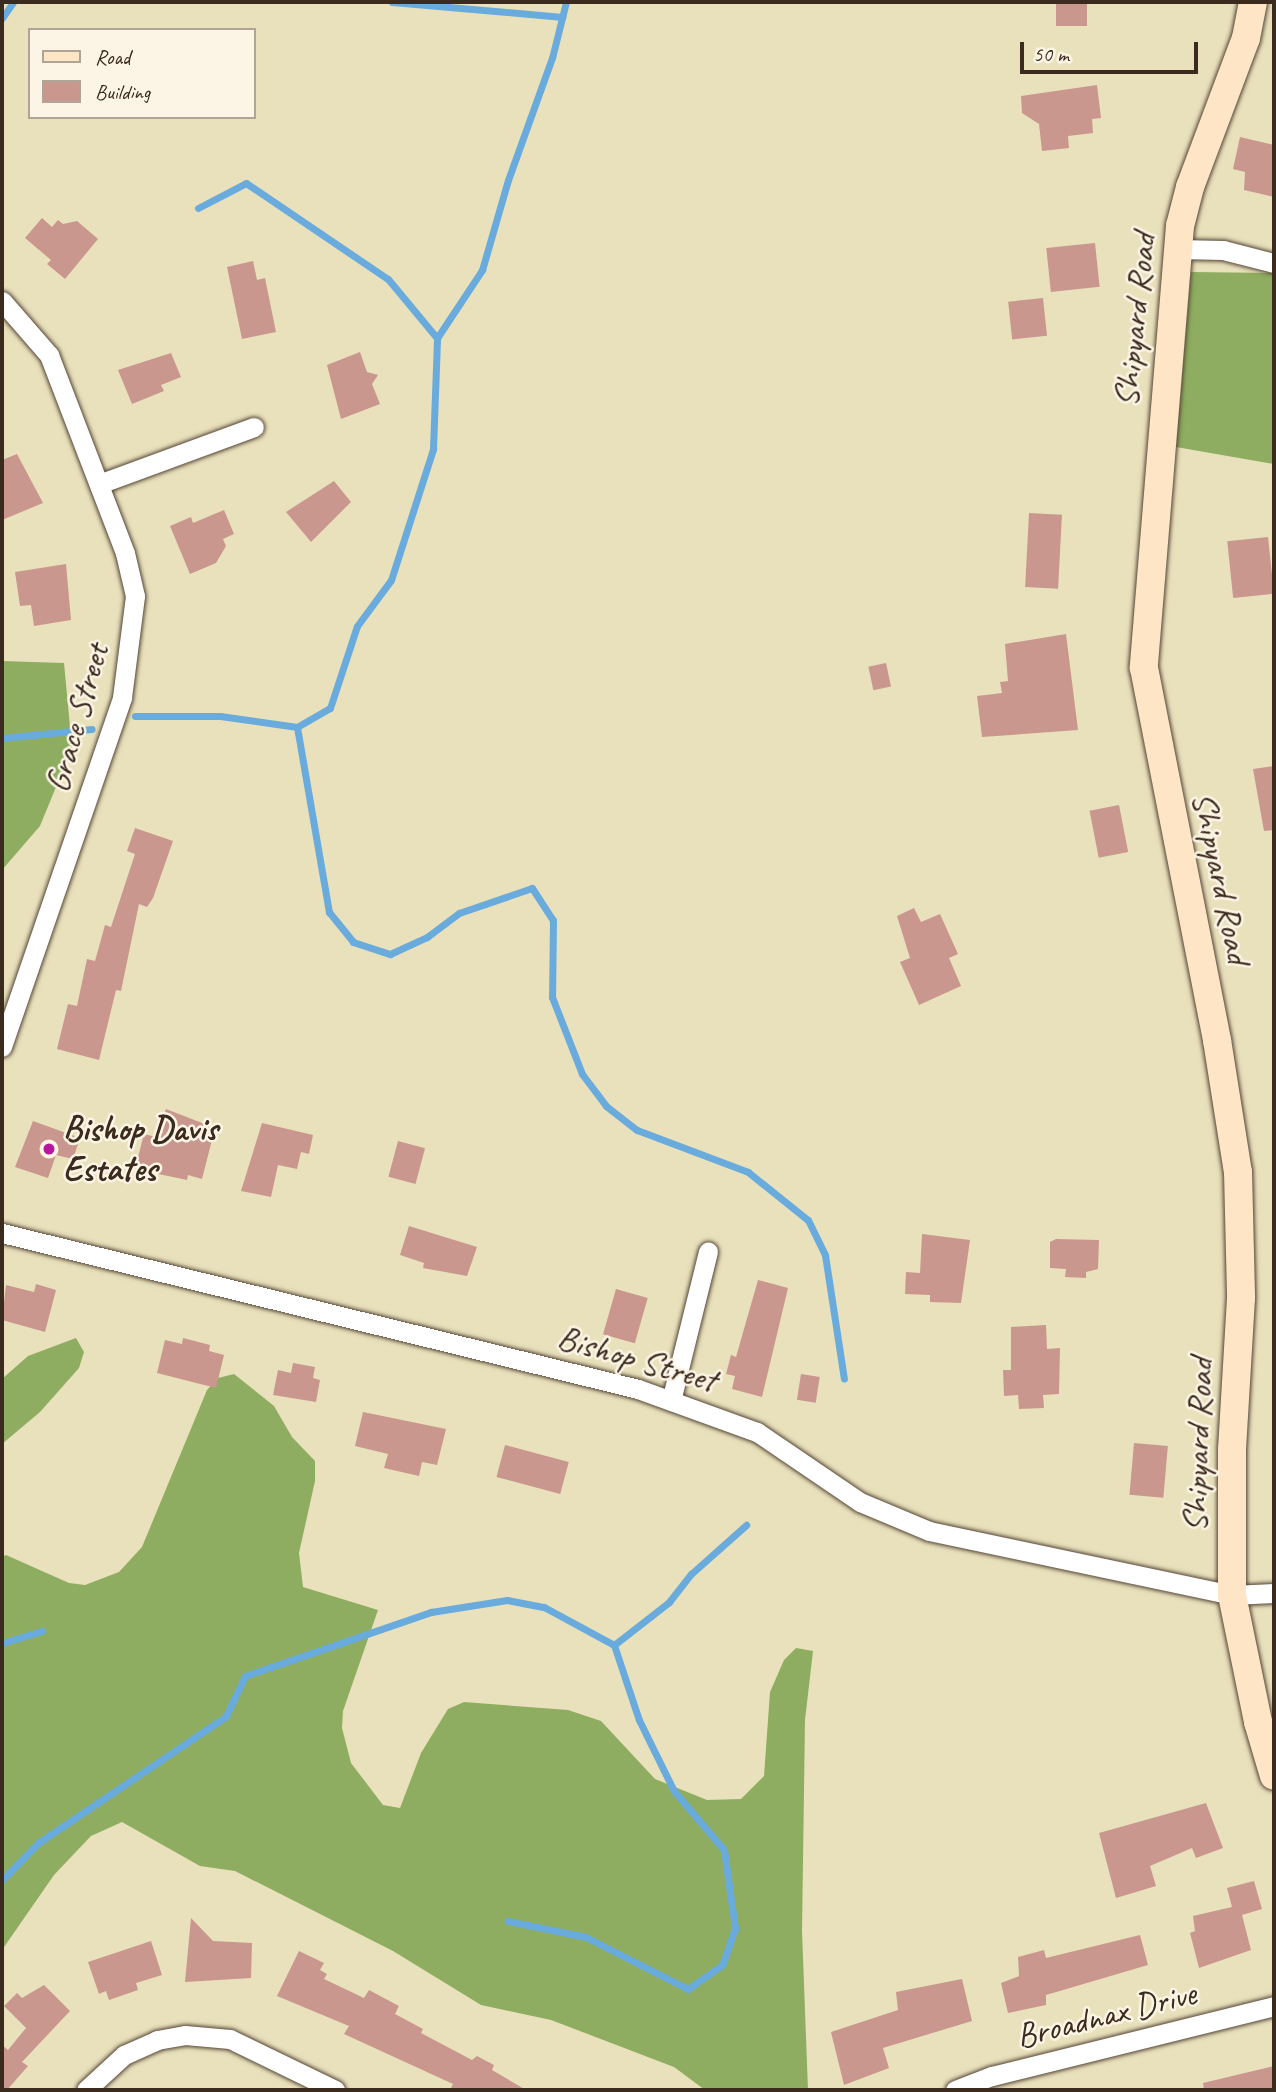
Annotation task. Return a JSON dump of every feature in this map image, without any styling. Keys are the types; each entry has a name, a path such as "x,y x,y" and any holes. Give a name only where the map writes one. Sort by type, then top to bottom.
{"street":[{"name":"Shipyard Road","path":"1253,2 1243,46 1190,187 1177,249 1144,677 1217,1041 1238,1172 1241,1298 1233,1450 1233,1595 1258,1722 1274,1776"},
{"path":"1177,249 1223,250 1274,263"},
{"name":"Grace Street","path":"2,301 49,355 125,554 135,596 132,643 122,698 2,1046"},
{"path":"99,484 254,427"},
{"name":"Bishop Street","path":"2,1233 492,1355 588,1374 757,1432 860,1502 929,1531 1233,1595 1274,1593"},
{"path":"671,1401 708,1251"},
{"name":"Broadnax Drive","path":"955,2090 992,2076 1274,2006"},
{"path":"86,2090 124,2055 156,2040 185,2035 230,2039 335,2090"}],"green space":[{"path":"1191,272 1274,273 1274,464 1176,447"},
{"path":"2,661 64,663 72,748 40,826 2,870"},
{"path":"76,1338 84,1352 79,1368 40,1412 2,1444 2,1379 28,1356"},
{"path":"234,1374 274,1406 292,1437 315,1461 315,1481 299,1553 303,1587 378,1610 343,1711 342,1728 351,1763 383,1805 400,1808 421,1753 448,1709 464,1702 568,1710 601,1721 655,1779 707,1800 741,1799 764,1776 770,1692 784,1660 796,1648 813,1651 805,1720 802,1931 808,2090 705,2090 674,2067 551,2020 481,2005 393,1951 235,1871 200,1866 122,1822 91,1836 54,1875 2,1950 2,1557 6,1555 69,1583 85,1585 119,1572 142,1547 207,1390 218,1378"}],"building":[{"path":"1056,2 1087,2 1087,26 1056,26"},
{"path":"1097,85 1101,118 1092,119 1093,133 1068,136 1069,148 1042,151 1039,124 1022,113 1021,96"},
{"path":"1240,137 1274,145 1274,197 1244,190 1245,172 1233,169"},
{"path":"42,218 52,227 58,220 63,224 77,221 98,239 65,279 47,264 51,260 25,238"},
{"path":"1095,243 1100,287 1051,292 1046,248"},
{"path":"253,261 257,280 265,278 276,332 242,339 227,267"},
{"path":"1043,298 1047,336 1012,339 1008,302"},
{"path":"360,352 367,372 378,375 372,384 380,404 341,419 327,365"},
{"path":"171,353 181,377 161,385 164,391 132,404 118,370"},
{"path":"17,454 43,503 2,520 2,460"},
{"path":"334,481 351,502 311,542 286,512"},
{"path":"224,510 234,534 223,539 226,546 216,563 190,574 170,526 191,517 193,523"},
{"path":"1029,513 1062,515 1058,589 1025,587"},
{"path":"1268,537 1274,594 1233,598 1227,541"},
{"path":"66,564 71,620 34,626 31,605 20,606 15,572"},
{"path":"1066,634 1078,730 982,737 977,696 1002,693 1000,682 1008,681 1005,644"},
{"path":"886,663 891,686 873,690 868,667"},
{"path":"1274,766 1274,830 1264,831 1253,769"},
{"path":"1119,805 1128,852 1099,858 1090,811"},
{"path":"135,828 173,841 153,898 147,907 139,904 121,991 116,990 99,1060 57,1049 68,1004 77,1006 87,959 95,961 105,925 111,927 135,854 127,851"},
{"path":"914,908 921,922 940,914 958,954 949,958 961,986 919,1005 900,962 910,958 897,916"},
{"path":"166,1109 215,1128 202,1179 188,1175 187,1180 135,1169 144,1134 156,1137"},
{"name":"Bishop Davis Estates","path":"33,1121 80,1138 73,1159 56,1155 48,1178 15,1167"},
{"path":"262,1123 313,1135 309,1154 301,1152 297,1169 278,1165 271,1197 241,1191"},
{"path":"398,1141 425,1148 415,1184 388,1177"},
{"path":"409,1226 477,1247 467,1276 423,1268 424,1263 400,1255"},
{"path":"922,1234 970,1240 961,1303 930,1302 930,1295 905,1294 906,1272 920,1273"},
{"path":"1056,1239 1099,1240 1098,1269 1086,1272 1086,1278 1065,1277 1066,1269 1050,1268 1050,1242"},
{"path":"758,1280 788,1288 762,1397 732,1389 735,1376 726,1374 731,1355 736,1357"},
{"path":"36,1284 56,1290 45,1332 2,1320 6,1285 34,1292"},
{"path":"616,1289 648,1298 635,1343 603,1334"},
{"path":"1046,1325 1047,1349 1060,1348 1059,1394 1043,1395 1044,1408 1019,1409 1018,1395 1004,1396 1003,1370 1011,1370 1011,1327"},
{"path":"183,1338 210,1345 209,1351 224,1355 216,1388 157,1373 165,1340 182,1344"},
{"path":"293,1363 315,1367 313,1378 320,1380 316,1402 273,1395 278,1370 291,1373"},
{"path":"801,1374 820,1377 816,1403 797,1400"},
{"path":"363,1412 446,1429 437,1465 422,1462 419,1476 384,1468 388,1454 355,1446"},
{"path":"1134,1443 1168,1446 1163,1498 1129,1495"},
{"path":"505,1445 569,1462 560,1494 496,1477"},
{"path":"1206,1803 1223,1848 1196,1858 1192,1848 1150,1866 1156,1886 1116,1898 1099,1833"},
{"path":"1254,1881 1262,1909 1242,1915 1251,1950 1199,1968 1190,1933 1195,1931 1193,1916 1232,1907 1227,1888"},
{"path":"191,1918 213,1941 252,1943 251,1978 185,1982"},
{"path":"1140,1935 1148,1965 1046,1995 1046,2005 1008,2013 1001,1983 1019,1976 1018,1957 1044,1950 1046,1958"},
{"path":"151,1941 162,1975 136,1983 138,1990 109,2000 106,1991 99,1994 88,1962"},
{"path":"299,1951 324,1963 320,1970 327,1974 324,1979 364,1998 369,1990 399,2006 395,2014 423,2029 421,2033 472,2060 477,2056 494,2065 492,2070 526,2090 450,2090 453,2084 344,2034 349,2026 277,1996"},
{"path":"962,1979 972,2021 883,2048 889,2068 844,2085 831,2032 898,2010 896,1992"},
{"path":"44,1985 70,2011 22,2062 28,2066 7,2090 2,2090 2,2045 8,2050 26,2028 4,2006 17,1993 22,1998"},
{"path":"1274,2066 1274,2090 1204,2090 1203,2083"}],"waterway":[{"path":"2,18 13,2"},
{"path":"392,2 562,17"},
{"path":"135,716 220,716 297,727 330,708 357,626 391,580 433,449 437,338 482,270 508,180 552,58 566,2"},
{"path":"198,208 246,183 388,279 437,338"},
{"path":"297,727 329,912 353,942 390,954 427,937 459,913 532,888 553,920 552,997 582,1074 606,1106 637,1130 748,1172 808,1220 825,1255 844,1379"},
{"path":"2,738 92,729"},
{"path":"614,1645 669,1602 691,1574 746,1525"},
{"path":"2,1880 38,1843 226,1716 245,1676 431,1612 507,1600 544,1607 614,1645 639,1720 674,1791 724,1850 735,1928 722,1965 688,1989 586,1937 508,1921"},
{"path":"2,1643 42,1631"}],"place":[{"name":"Bishop Davis Estates","path":"49,1149"}]}
